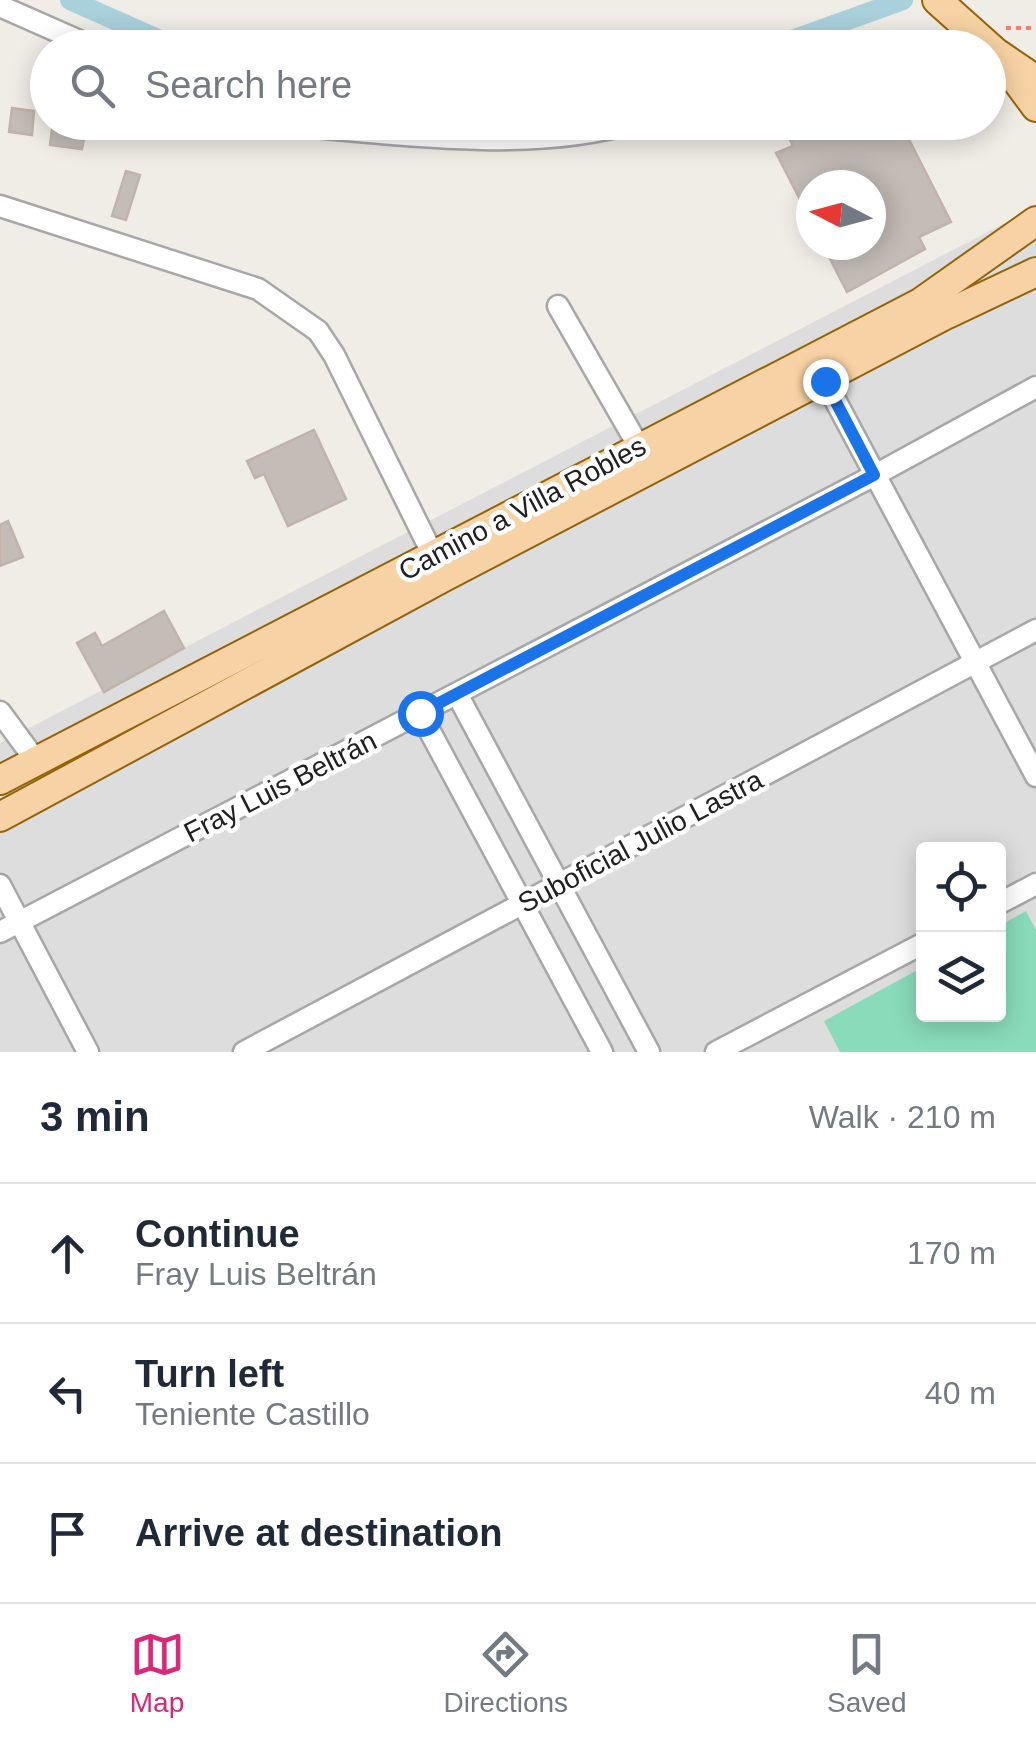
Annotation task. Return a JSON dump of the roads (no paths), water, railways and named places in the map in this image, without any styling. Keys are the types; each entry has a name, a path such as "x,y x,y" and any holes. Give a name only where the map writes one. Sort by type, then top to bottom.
{"main road":[{"path":"947,8 971,30"},
{"path":"1006,58 1036,80"},
{"path":"1006,68 1036,107"},
{"name":"Camino a Villa Robles","path":"0,780 920,303 1036,221"},
{"name":"Camino a Villa Robles","path":"0,817 444,577 943,316 1036,272"}],"street":[{"path":"0,6 54,30"},
{"path":"0,206 258,289 318,331 433,555"},
{"path":"558,306 639,447"},
{"path":"825,381 1036,776"},
{"name":"Fray Luis Beltrán","path":"9,926 1036,387"},
{"name":"Suboficial Julio Lastra","path":"244,1052 1036,630"},
{"path":"457,694 649,1052"},
{"path":"0,712 36,762"},
{"path":"420,713 602,1052"},
{"path":"1006,900 1036,884"},
{"path":"1,886 9,926 88,1052"},
{"path":"716,1052 916,948"}],"waterway":[{"path":"70,0 138,30"},
{"path":"820,30 903,0"}]}
